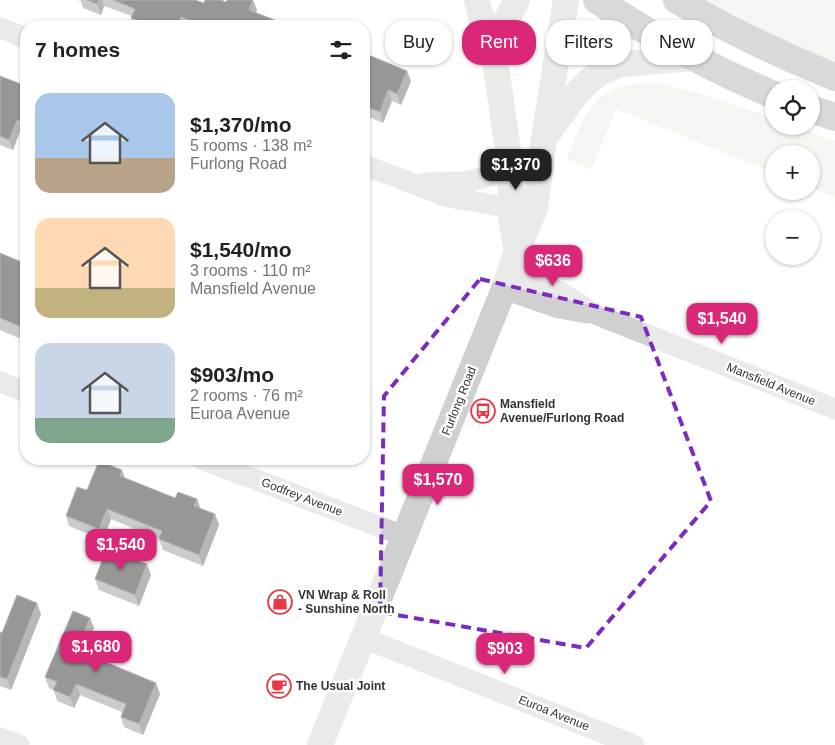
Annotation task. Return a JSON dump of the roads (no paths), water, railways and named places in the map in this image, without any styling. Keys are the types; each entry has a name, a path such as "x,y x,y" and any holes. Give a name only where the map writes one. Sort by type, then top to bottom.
{"main road":[{"path":"597,0 641,26"},
{"path":"677,0 772,51 835,77"},
{"path":"708,65 765,91"},
{"path":"820,112 835,117"}],"street":[{"path":"477,0 482,20"},
{"path":"506,20 517,0"},
{"name":"Furlong Road","path":"320,745 535,208 566,0"},
{"path":"0,28 20,36"},
{"path":"544,138 577,93 599,73 622,64 641,62"},
{"path":"497,65 511,171 511,270"},
{"path":"370,167 448,197 511,208"},
{"path":"410,182 466,182 511,171"},
{"name":"Mansfield Avenue","path":"511,270 559,308 595,314 835,409"},
{"path":"0,382 20,390"},
{"name":"Godfrey Avenue","path":"217,465 404,536"},
{"name":"Euroa Avenue","path":"363,638 634,745"},
{"path":"0,738 19,745"}],"place":[{"name":"Mansfield Avenue/Furlong Road","path":"483,411"},
{"name":"VN Wrap & Roll - Sunshine North","path":"280,602"},
{"name":"The Usual Joint","path":"279,686"}]}
